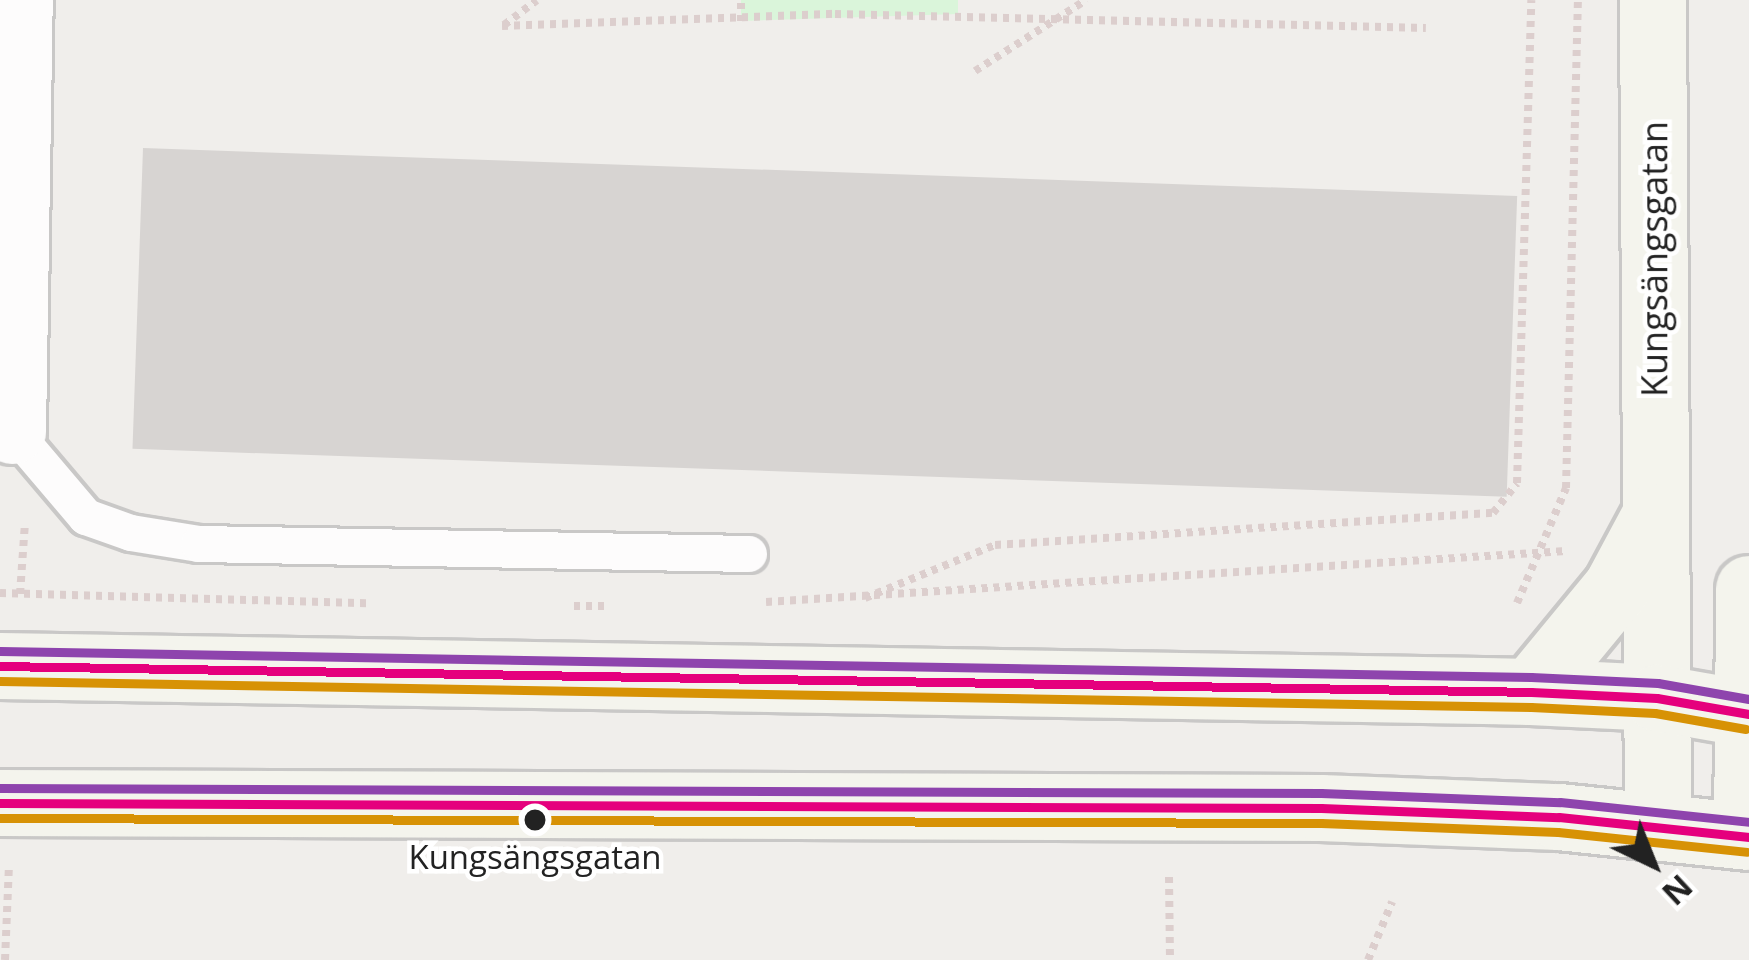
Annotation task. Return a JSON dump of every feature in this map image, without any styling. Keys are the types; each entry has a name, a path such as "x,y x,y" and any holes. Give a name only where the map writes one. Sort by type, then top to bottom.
{"main road":[{"name":"Kungsängsgatan","path":"1653,0 1658,824"},
{"name":"Kungsängsgatan","path":"1531,692 1616,589 1654,518"},
{"path":"5,825 1321,808 1658,824 1748,837 1749,589"},
{"path":"0,666 1531,692 1657,698 1748,714"}],"street":[{"path":"20,0 31,456"}],"lane":[{"path":"31,456 86,517 199,544 749,554"}],"path":[{"path":"537,0 502,26 958,14 1426,28"},
{"path":"741,0 741,21"},
{"path":"958,0 958,14"},
{"path":"975,71 1086,0"},
{"path":"1531,0 1516,483 1492,513 995,545 858,601 1538,557 1583,547"},
{"path":"1538,557 1566,488 1578,0"},
{"path":"20,594 31,456"},
{"path":"5,825 5,960"},
{"path":"1169,878 1170,960"},
{"path":"1368,960 1392,902"}],"green space":[{"path":"741,0 958,0 958,14 741,21"}],"building":[{"path":"143,148 1517,196 1507,497 132,449"}],"transit line":[{"path":"0,651 1531,677 1658,683 1749,699"},
{"path":"0,666 1531,692 1657,698 1749,714"},
{"path":"0,681 1531,707 1655,713 1746,729"},
{"path":"0,788 1321,793 1560,802 1749,822"},
{"path":"0,803 1321,808 1559,817 1749,837"},
{"path":"0,818 1321,823 1558,832 1747,852"}],"place":[{"name":"Kungsängsgatan","path":"535,820"}]}
